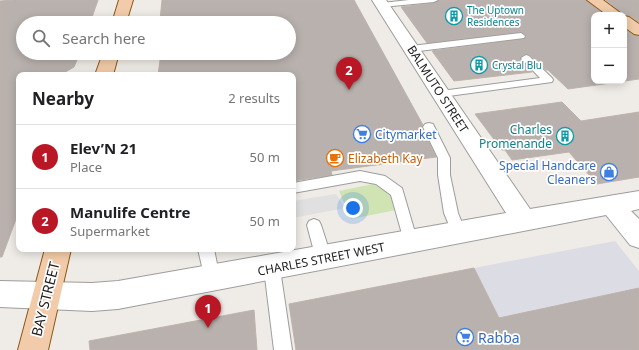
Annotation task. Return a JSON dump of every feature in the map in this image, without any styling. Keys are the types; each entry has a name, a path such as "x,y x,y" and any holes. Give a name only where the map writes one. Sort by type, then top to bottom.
{"main road":[{"path":"121,16 126,0"},
{"path":"594,0 612,12"},
{"path":"627,22 639,31"},
{"path":"105,72 109,60"},
{"name":"BAY STREET","path":"32,350 57,252"}],"street":[{"name":"BALMUTO STREET","path":"381,3 523,219"},
{"name":"CHARLES STREET WEST","path":"0,294 92,297 118,295 272,269 459,233 523,219 639,200"},
{"path":"611,204 639,237"}],"lane":[{"path":"381,3 434,0"},
{"path":"411,49 521,36"},
{"path":"441,94 548,80 526,58"},
{"path":"429,127 444,158 444,174 451,213 459,233"},
{"path":"296,187 360,176 380,180 398,192 411,242"},
{"path":"314,225 324,259"},
{"path":"207,252 212,279"},
{"path":"272,269 283,350"}],"green space":[{"path":"373,184 389,192 396,210 351,219 339,191"}],"shaded area":[{"path":"336,194 345,208 296,217 296,201"},
{"path":"615,241 639,271 639,288 499,318 474,268"}],"building":[{"path":"98,0 92,16 16,16 16,60 77,60 74,67 65,72 16,72 16,219 2,257 0,257 0,1"},
{"path":"162,0 354,0 423,125 422,128 436,157 331,171 332,175 296,181 296,72 158,72 160,60 296,60 296,16 160,16"},
{"path":"439,0 586,0 600,12 591,12 591,84 604,84 568,89 530,55 526,54 520,58 532,72 454,81 432,51 524,39 526,36 521,32 427,43 401,7 434,3"},
{"path":"606,0 639,0 639,22 627,16 627,12 620,12"},
{"path":"627,31 633,35 639,36 639,79 627,81"},
{"name":"Charles Promenande","path":"562,102 581,121 639,112 639,177 597,184 569,152 512,160 505,150 502,150 475,114"},
{"path":"474,268 499,318 639,288 639,350 296,350 289,304"},
{"path":"254,310 257,350 90,350 89,341"}],"place":[{"name":"The Uptown Residences","path":"454,16"},
{"name":"Crystal Blu","path":"479,65"},
{"name":"Manulife Centre","path":"349,90"},
{"name":"Citymarket","path":"362,134"},
{"name":"Charles Promenande","path":"565,136"},
{"name":"Elizabeth Kay","path":"335,158"},
{"name":"Special Handcare Cleaners","path":"609,172"},
{"name":"Elev’N 21","path":"208,328"},
{"name":"Rabba","path":"465,337"}]}
